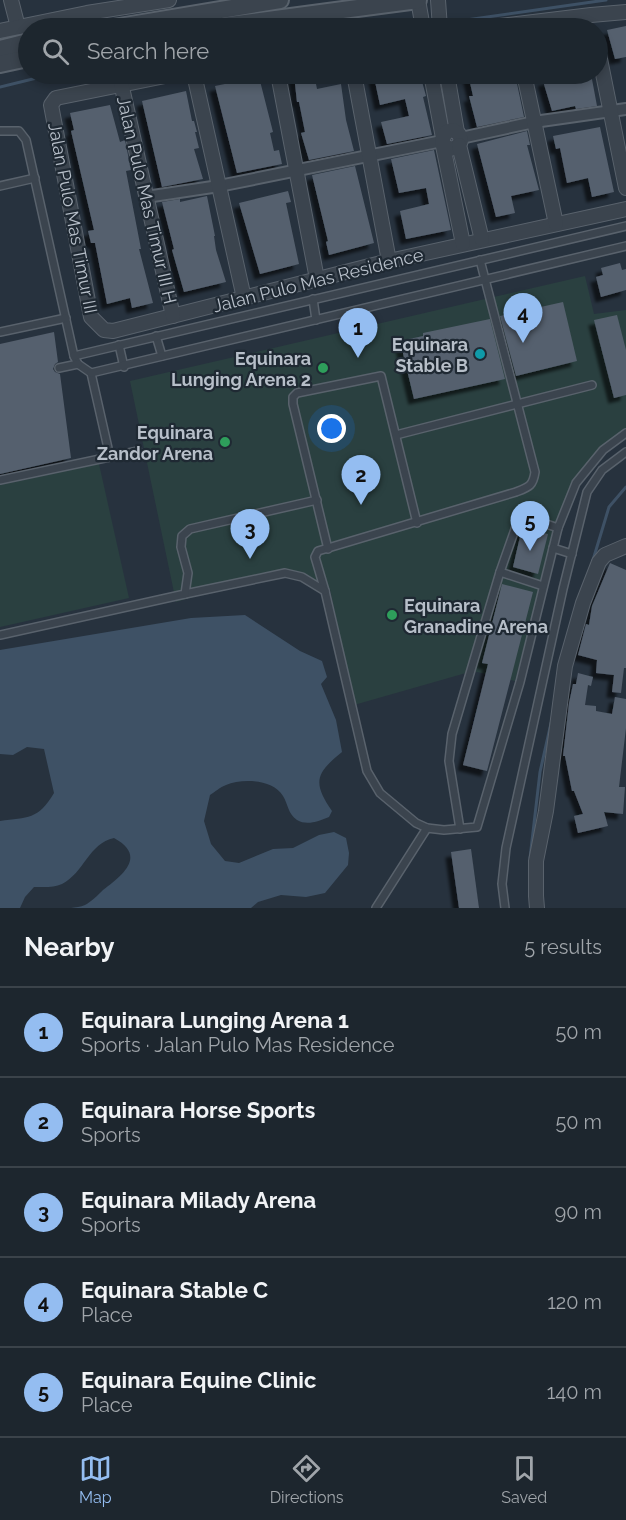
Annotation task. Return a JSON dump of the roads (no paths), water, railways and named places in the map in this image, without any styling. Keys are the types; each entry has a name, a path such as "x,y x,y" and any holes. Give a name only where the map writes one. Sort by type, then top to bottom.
{"street":[{"path":"0,31 18,27 11,0"},
{"path":"49,18 86,7 165,0 164,18"},
{"path":"176,18 280,0"},
{"path":"292,18 419,3 421,18"},
{"path":"438,3 439,18"},
{"path":"606,18 626,12"},
{"path":"0,49 18,44"},
{"path":"0,64 18,60"},
{"name":"Jalan Pulo Mas Timur III","path":"116,84 56,98 51,105 92,317 104,330 113,331 173,316"},
{"name":"Jalan Pulo Mas Timur III H","path":"120,84 173,316"},
{"path":"196,84 244,298"},
{"path":"280,84 317,279"},
{"path":"356,84 389,261"},
{"path":"432,84 463,244"},
{"path":"449,84 482,240"},
{"path":"526,84 556,224"},
{"path":"604,84 626,188"},
{"path":"443,141 453,149 459,138 534,122 626,109"},
{"path":"146,197 219,186 443,141"},
{"name":"Jalan Pulo Mas Residence","path":"173,316 389,261 626,209"},
{"path":"537,908 536,861 546,812 565,666 583,603 599,562 605,555 626,546"}],"lane":[{"path":"0,131 19,131 26,140 76,360 91,373 110,457"},
{"path":"0,186 35,178"},
{"path":"59,368 119,345 626,226"},
{"path":"91,373 626,246"},
{"path":"480,260 535,472 534,482 529,487 417,523 318,551 315,557 326,591 367,771 380,793 416,823 427,828 444,830 473,829 480,822 520,682 558,528 576,483 603,450 626,433"},
{"path":"313,299 316,320"},
{"path":"0,332 66,318"},
{"path":"156,336 162,356"},
{"path":"119,345 124,367"},
{"path":"328,549 293,404 293,397 297,393 381,376 417,523"},
{"path":"396,435 592,385"},
{"path":"0,480 138,451"},
{"path":"505,908 502,884 506,848 587,492 602,470 626,452"},
{"path":"291,498 293,507"},
{"path":"185,594 189,573 181,547 182,536 190,529 317,501"},
{"path":"460,829 449,761 452,734 500,572 520,515 558,528"},
{"path":"553,548 572,554"},
{"path":"500,572 543,586"},
{"path":"0,635 285,573 302,577 326,591"},
{"path":"376,908 427,828"}],"water":[{"path":"245,615 300,651 322,661 327,677 321,684 336,720 342,752 327,766 320,778 321,792 332,811 329,817 321,820 301,822 292,815 278,790 265,783 240,781 224,786 210,795 204,821 211,844 225,861 239,863 273,849 293,848 319,835 334,832 346,838 349,853 348,865 325,893 306,897 281,895 258,902 251,908 71,908 90,902 124,872 130,858 129,852 114,838 98,846 76,873 62,884 52,887 34,887 25,897 20,908 0,908 0,821 32,816 43,808 54,793 44,749 27,747 13,755 0,754 0,650 191,618"}],"waterway":[{"path":"480,18 606,0"},
{"path":"0,87 18,83"},
{"path":"593,560 609,507 626,487"},
{"path":"530,858 540,772 551,723"}],"place":[{"name":"Equinara Stable C","path":"523,343"},
{"name":"Equinara Stable B","path":"480,354"},
{"name":"Equinara Lunging Arena 1","path":"358,358"},
{"name":"Equinara Lunging Arena 2","path":"323,368"},
{"name":"Equinara Zandor Arena","path":"225,442"},
{"name":"Equinara Horse Sports","path":"361,505"},
{"name":"Equinara Equine Clinic","path":"530,551"},
{"name":"Equinara Milady Arena","path":"250,559"},
{"name":"Equinara Granadine Arena","path":"392,615"}]}
